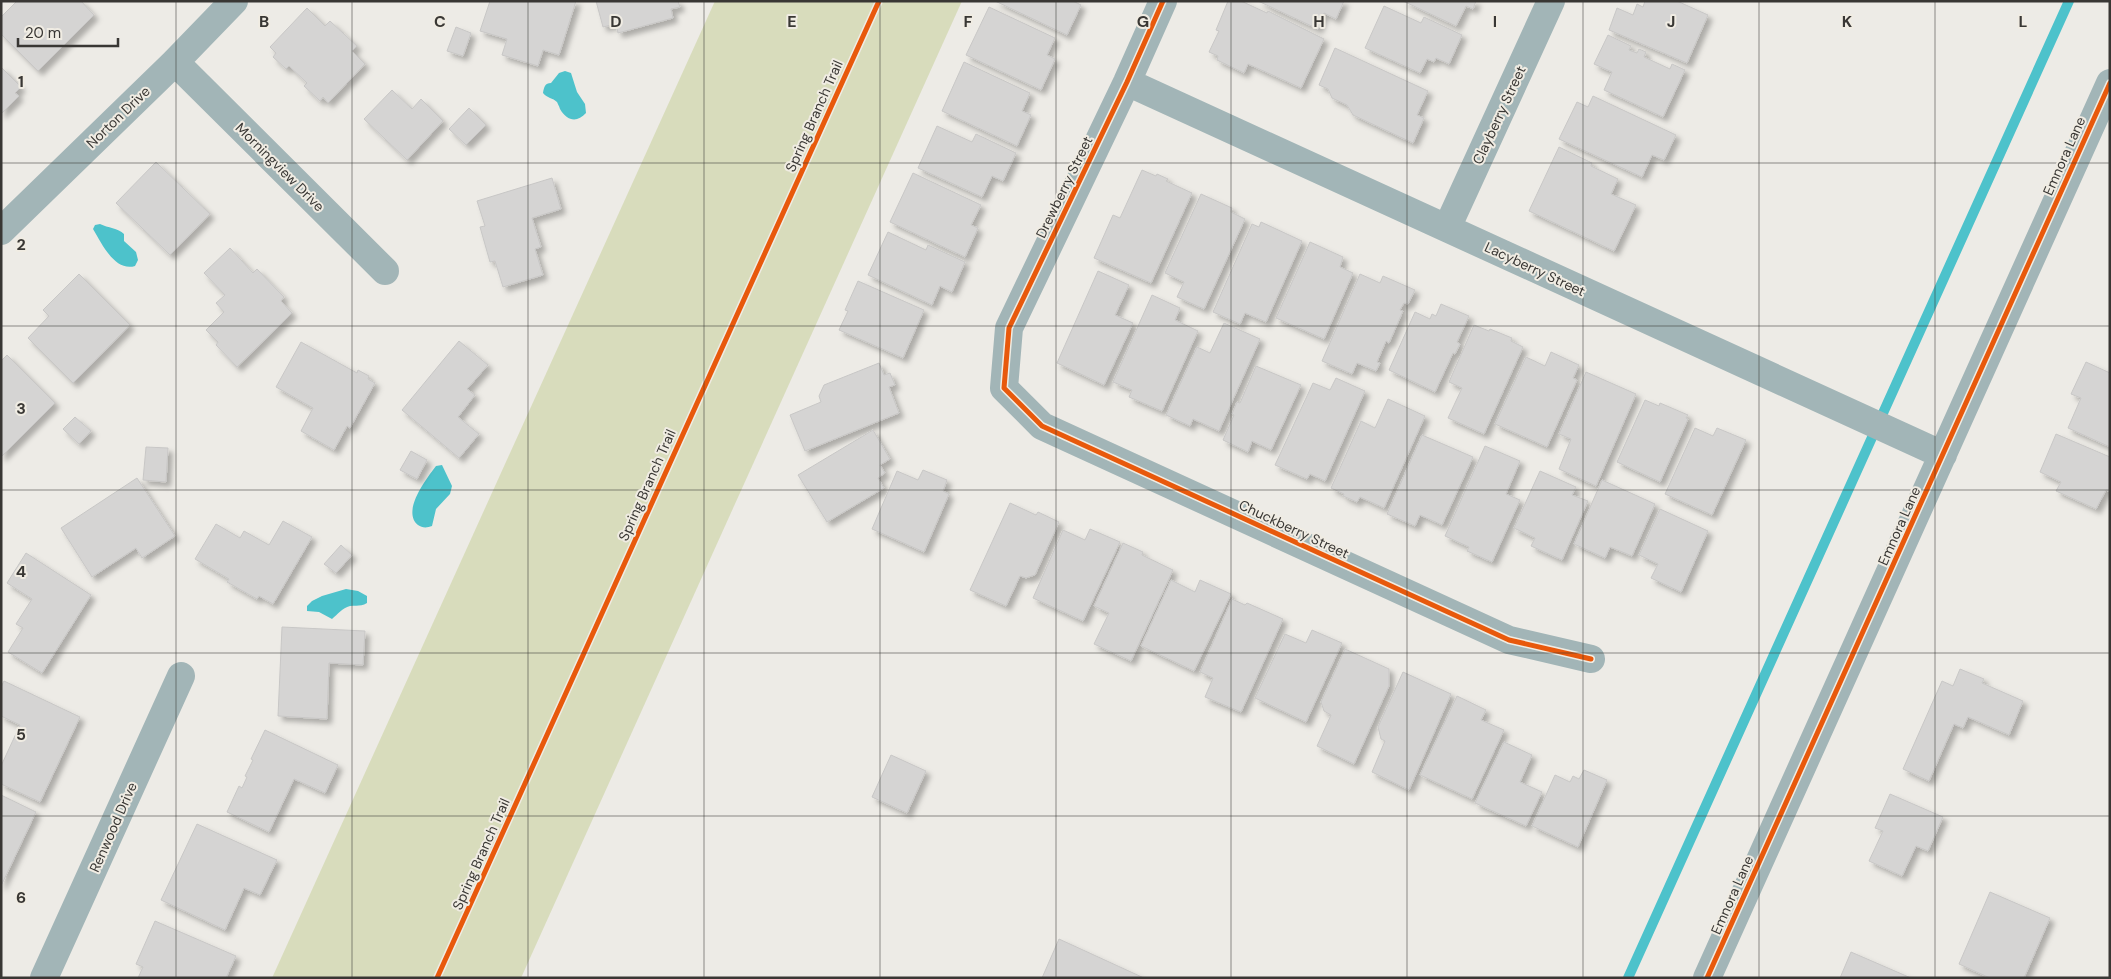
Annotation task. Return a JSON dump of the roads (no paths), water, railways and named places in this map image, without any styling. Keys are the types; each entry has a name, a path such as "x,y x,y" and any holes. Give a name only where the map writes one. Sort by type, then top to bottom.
{"street":[{"name":"Norton Drive","path":"1,231 175,62 234,1"},
{"name":"Drewberry Street","path":"1004,388 1010,328 1127,82 1163,1"},
{"name":"Clayberry Street","path":"1447,228 1551,1"},
{"name":"Morningview Drive","path":"175,62 385,271"},
{"name":"Lacyberry Street","path":"1127,82 1936,452"},
{"name":"Emnora Lane","path":"1707,978 1936,452 2110,83"},
{"name":"Chuckberry Street","path":"1004,388 1042,426 1509,640 1591,659"},
{"name":"Renwood Drive","path":"44,978 181,676"}],"water":[{"path":"565,71 571,73 577,92 585,104 586,113 576,119 566,116 557,102 543,93 546,85 551,83 559,73"},
{"path":"100,224 119,230 124,234 124,241 136,252 138,260 135,266 121,265 105,249 93,229 95,225"},
{"path":"442,465 452,486 450,494 436,509 432,526 421,527 414,519 412,512 414,503 432,471 436,466"},
{"path":"346,589 358,591 367,596 367,603 347,607 332,619 319,612 307,611 307,606 312,601"}],"waterway":[{"path":"1628,978 2069,1"}]}
